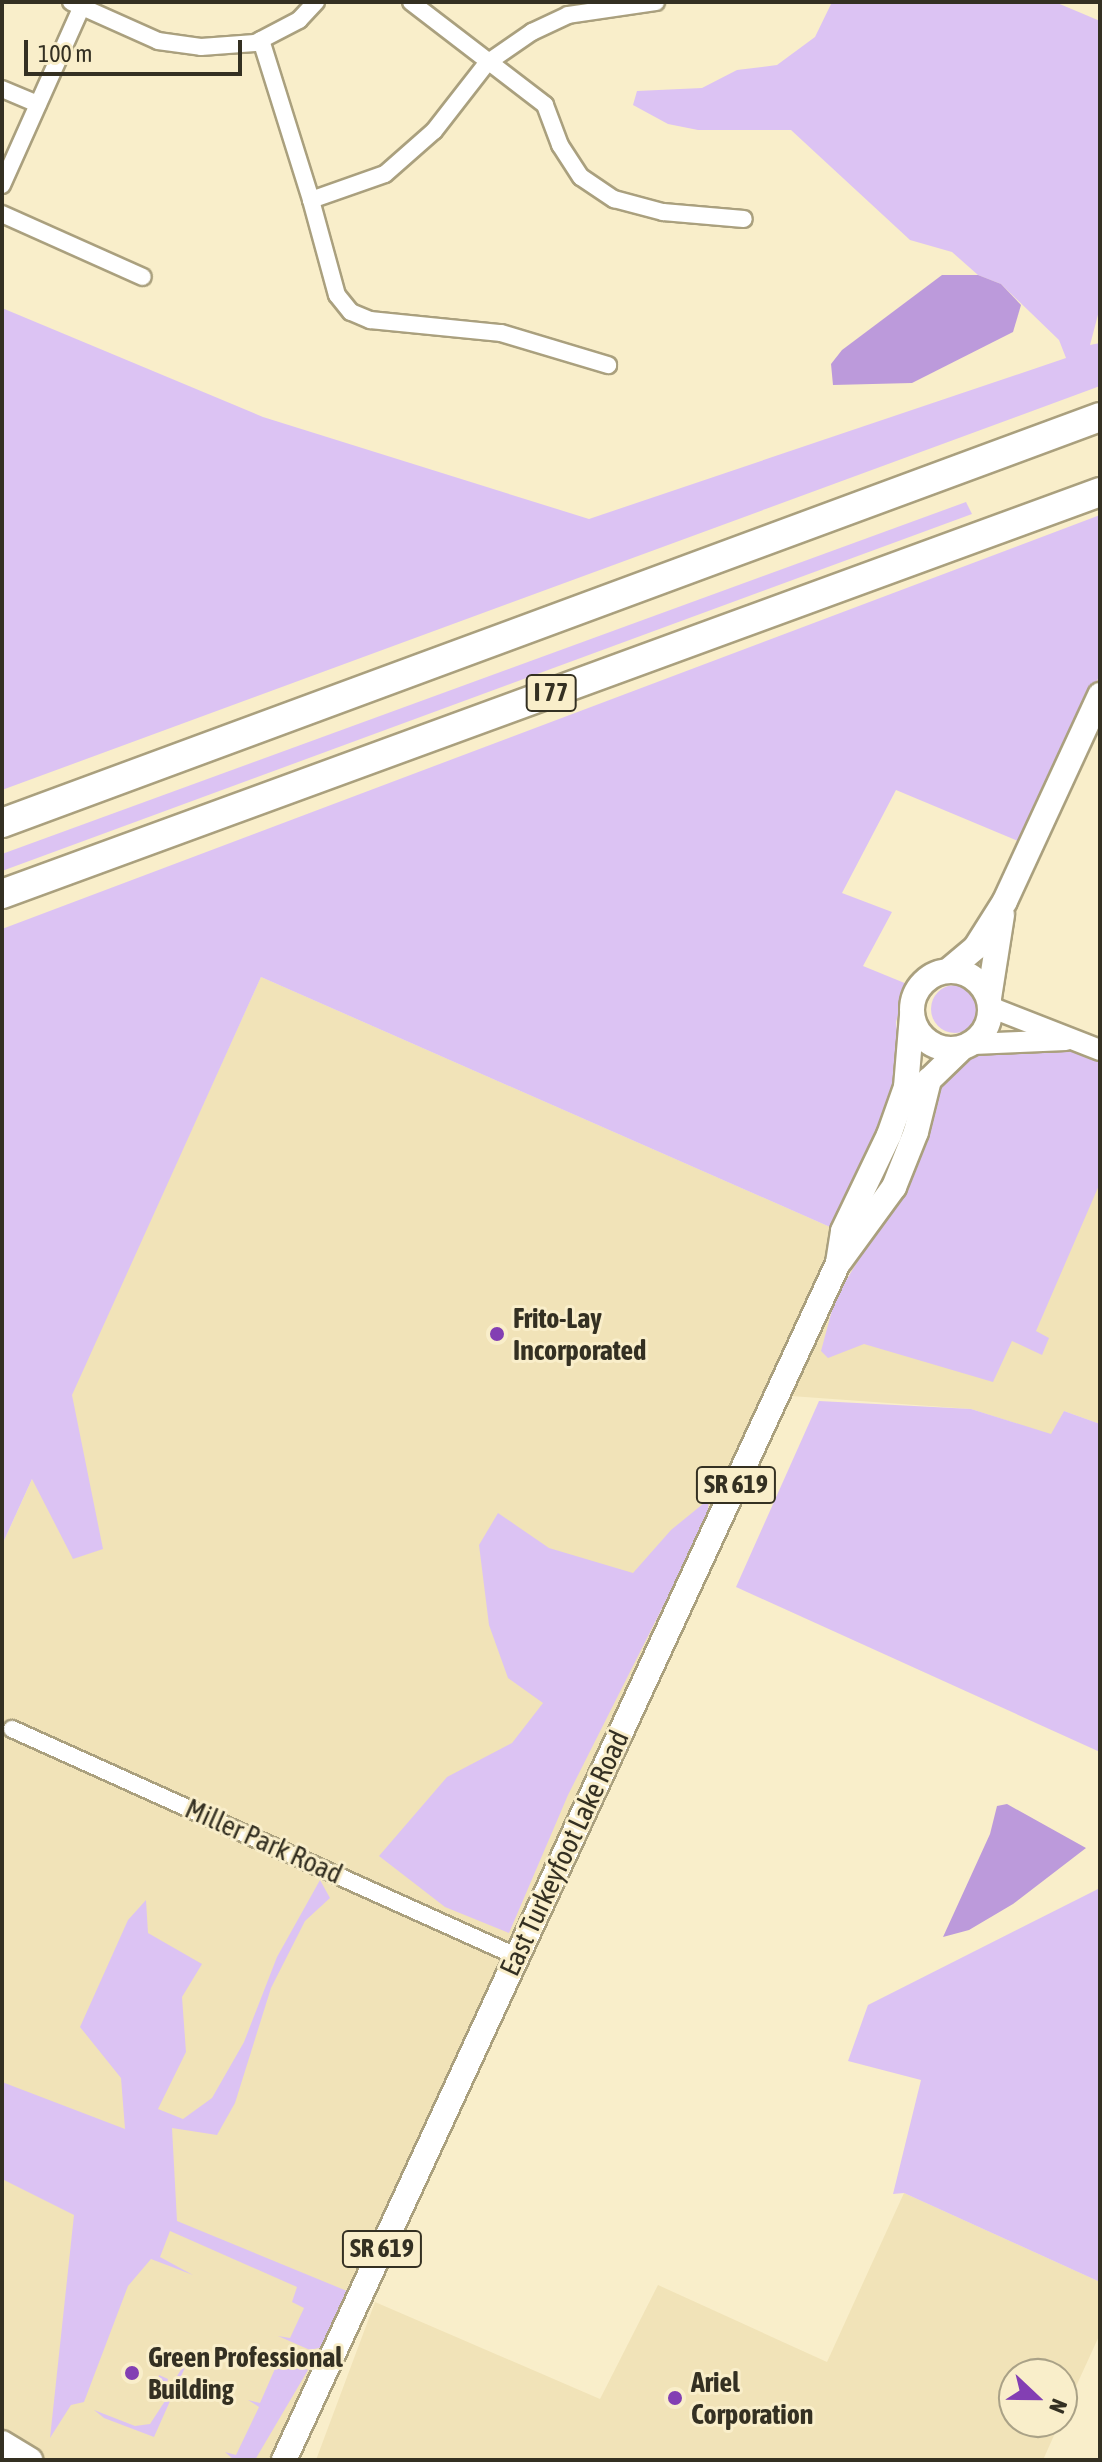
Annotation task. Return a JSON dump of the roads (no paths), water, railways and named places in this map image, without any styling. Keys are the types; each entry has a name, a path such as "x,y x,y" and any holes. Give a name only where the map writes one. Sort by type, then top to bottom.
{"highway":[{"name":"I 77","path":"2,823 1100,417"},
{"name":"I 77","path":"2,894 1100,492"}],"main road":[{"path":"1005,901 989,1024 967,1046 935,1046 924,1039 912,1016 912,1003 925,981 949,970 976,947 1005,901 1100,695"},
{"path":"949,970 974,977 990,1002"},
{"name":"East Turkeyfoot Lake Road","path":"838,1263 843,1231 889,1135 906,1087 912,1016"},
{"name":"East Turkeyfoot Lake Road","path":"293,2455 516,1956 838,1263 894,1187 916,1132 929,1080 967,1046"},
{"path":"2,2443 30,2460"}],"street":[{"path":"2,185 78,4 158,41 201,47 261,40 299,20 316,2"},
{"path":"411,2 545,105 560,145 581,177 614,199 663,212 744,219"},
{"path":"311,200 385,174 411,154 487,63 568,15 656,2"},
{"path":"261,40 337,295 351,312 383,322 501,333 608,365"},
{"path":"2,89 38,104"},
{"path":"2,214 143,277"},
{"path":"990,1002 1070,1040 1100,1050"},
{"path":"967,1046 1070,1040"},
{"name":"Miller Park Road","path":"12,1729 516,1956"}],"place":[{"name":"Frito-Lay Incorporated","path":"497,1334"},
{"name":"Green Professional Building","path":"132,2373"},
{"name":"Ariel Corporation","path":"675,2398"}]}
